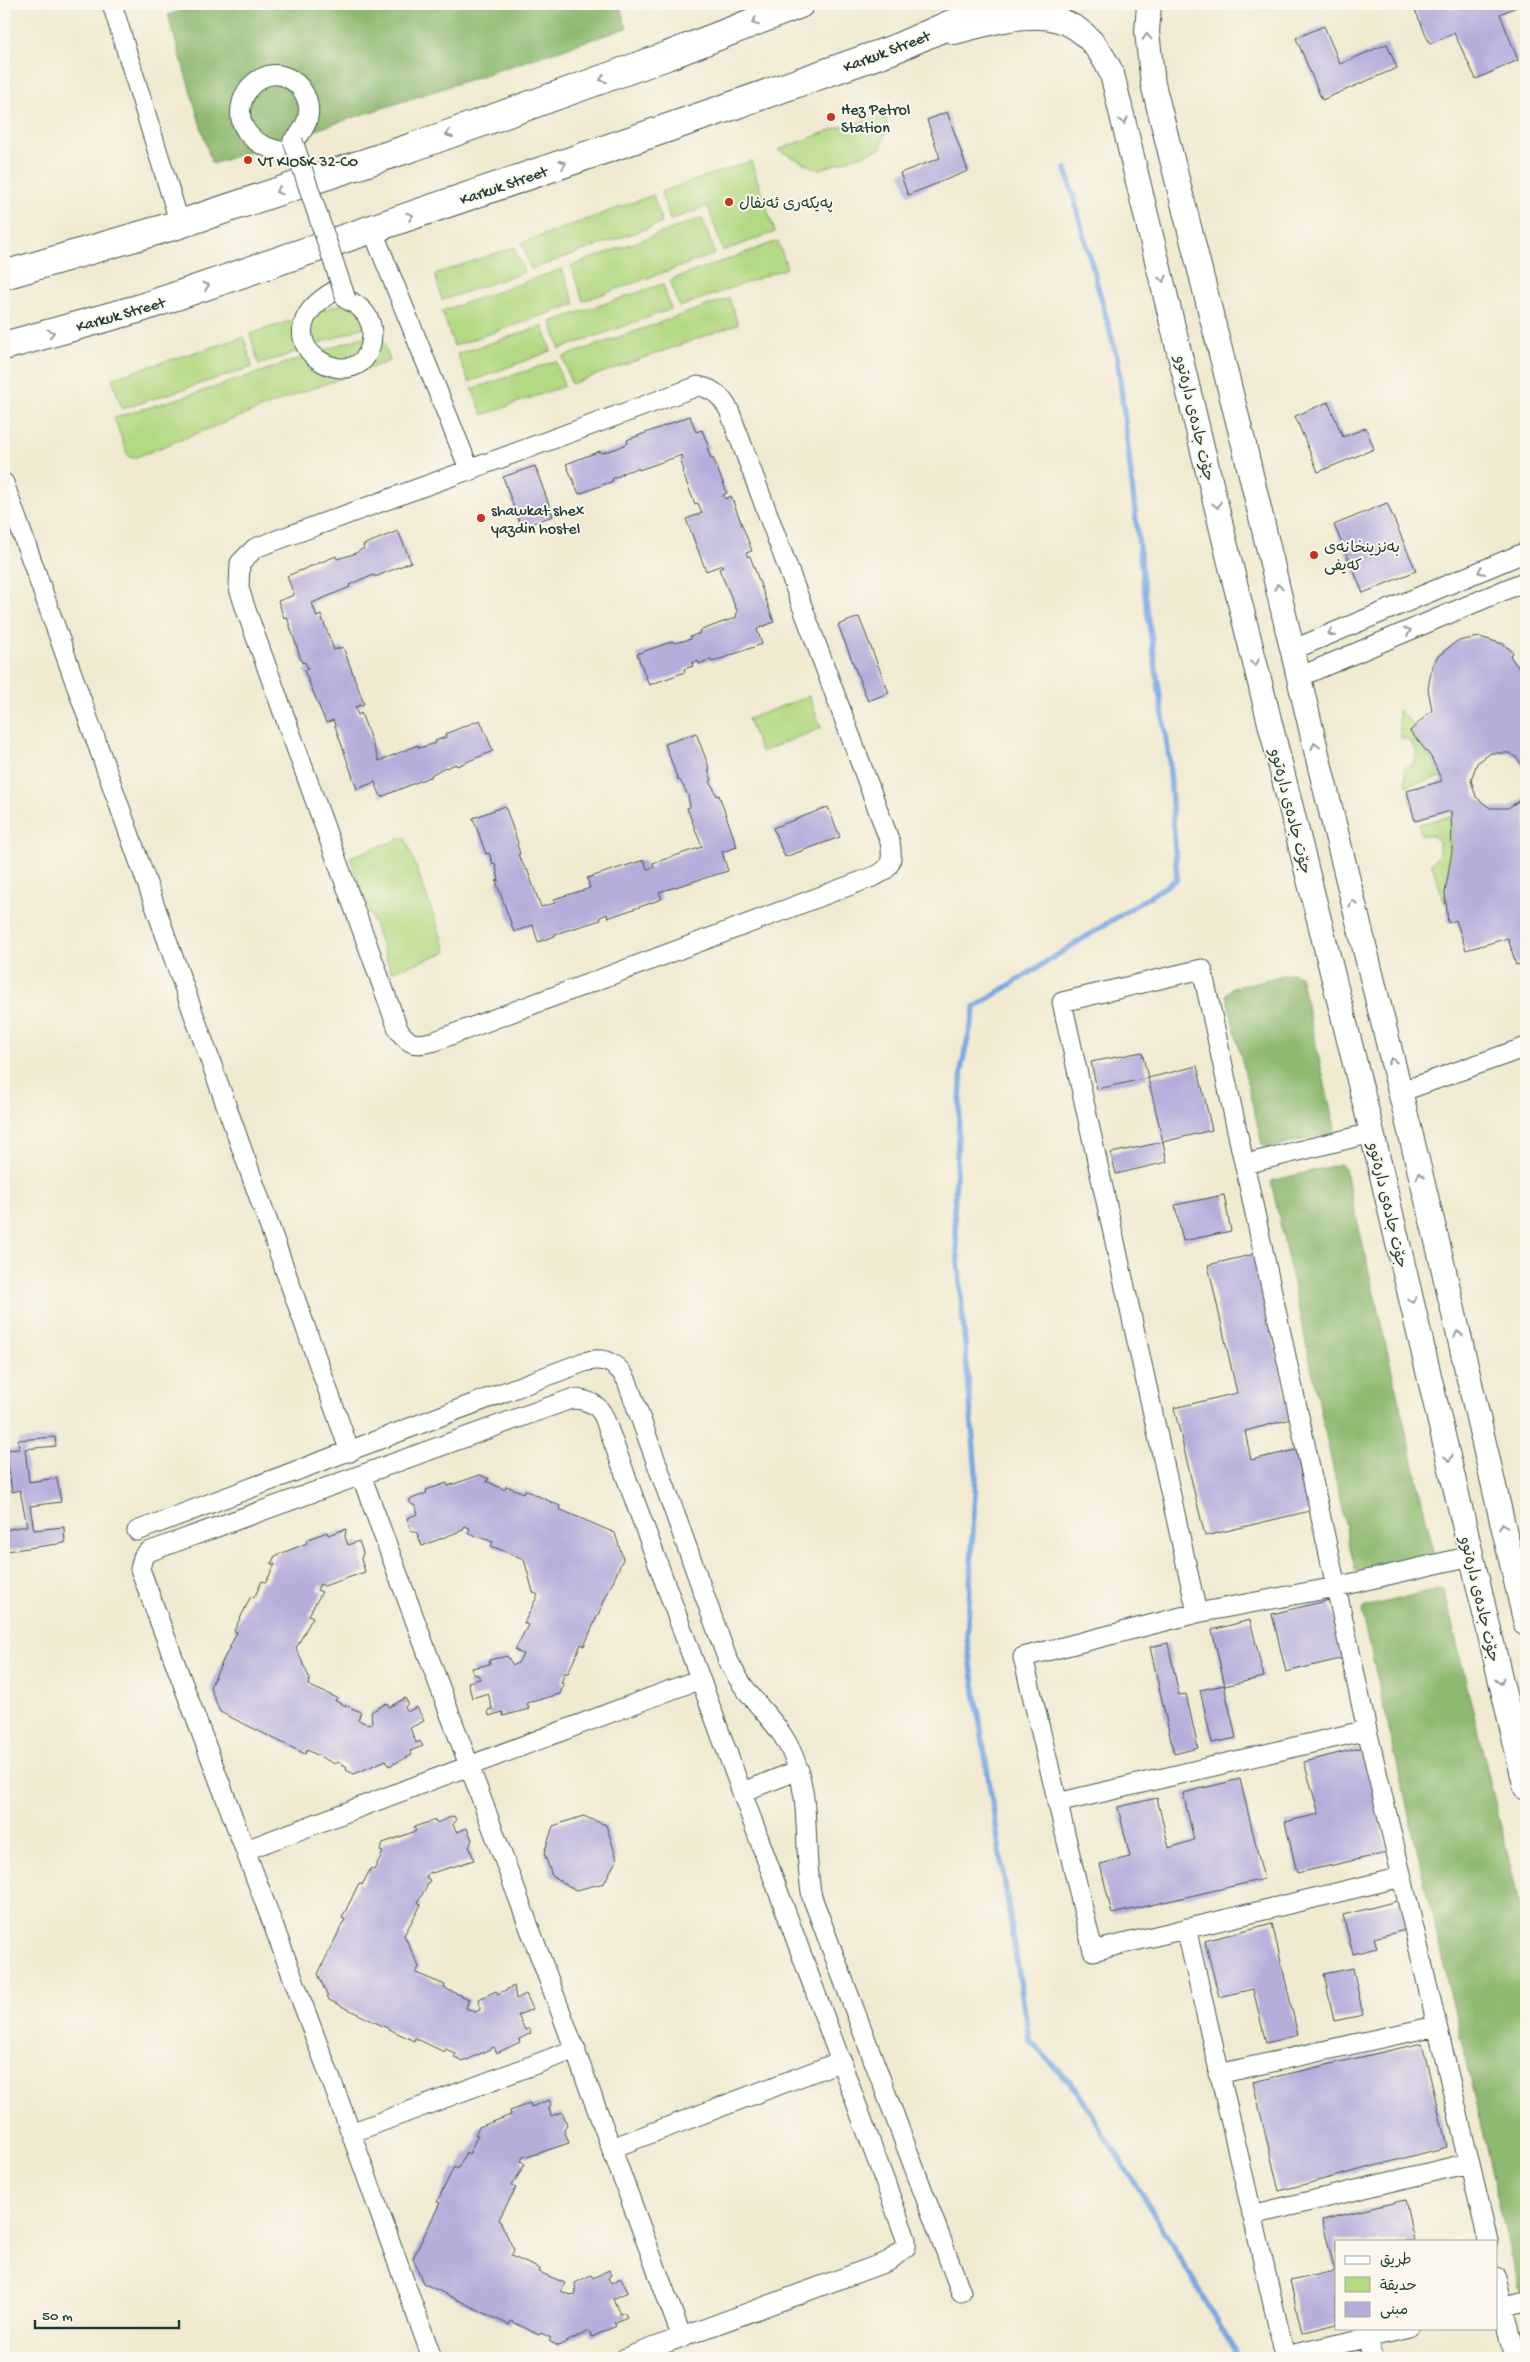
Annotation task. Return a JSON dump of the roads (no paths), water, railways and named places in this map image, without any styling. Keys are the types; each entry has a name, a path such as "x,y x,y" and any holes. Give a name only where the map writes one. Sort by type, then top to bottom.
{"highway":[{"path":"4,275 180,224 422,144 667,56 800,4"},
{"name":"Karkuk Street","path":"4,346 141,308 372,229 903,45 997,4"}],"main road":[{"path":"1149,4 1147,32 1153,84 1194,243 1400,1092 1526,1624"},
{"name":"جۆت جادەی دارەتوو","path":"903,45 1031,13 1056,11 1075,20 1090,32 1103,52 1112,74 1157,253 1231,567 1372,1133 1526,1788"},
{"path":"1157,253 1194,243"},
{"path":"1431,1380 1467,1371"}],"street":[{"path":"112,4 180,224"},
{"path":"286,152 269,150 258,144 249,136 243,126 242,101 248,90 257,81 268,76 279,75 297,83 307,100 308,119 303,132 293,141 346,299 358,305 367,315 371,328 371,341 367,353 352,366 341,369 329,368 318,362 304,342 303,329 305,317 312,307 336,290"},
{"path":"372,229 470,471"},
{"path":"698,386 715,392 722,398 732,419 890,842 892,860 884,872 435,1041 415,1044 405,1040 394,1020 246,610 239,588 238,574 240,563 255,548 470,471 698,386"},
{"path":"4,483 350,1452"},
{"path":"1292,650 1526,552"},
{"path":"1299,677 1526,581"},
{"path":"1367,619 1378,644"},
{"path":"1197,1613 1062,1002 1202,969 1367,1730 1488,2240"},
{"path":"1400,1092 1526,1047"},
{"path":"1245,1164 1372,1133"},
{"path":"136,1531 350,1452 525,1382 584,1362 601,1359 617,1366 627,1381 728,1658 747,1691 783,1736 799,1770 806,1802 806,1855 812,1897 962,2292"},
{"path":"432,2358 351,2133 140,1569 141,1561 148,1552 361,1476 563,1400 579,1398 597,1406 604,1417 900,2219 906,2246 889,2261 625,2358"},
{"path":"361,1476 576,2049 682,2338"},
{"path":"1402,1877 1093,1951 1022,1656 1197,1613 1336,1587 1471,1556"},
{"path":"246,1850 700,1679"},
{"path":"1057,1803 1367,1730"},
{"path":"742,1792 799,1770"},
{"path":"1186,1928 1218,2074 1285,2356 1402,2330"},
{"path":"1218,2074 1436,2026"},
{"path":"351,2133 576,2049"},
{"path":"612,2148 842,2061"},
{"path":"1252,2214 1469,2164"},
{"path":"1498,2292 1500,2308 1515,2358"},
{"path":"1500,2308 1526,2302"},
{"path":"1368,2338 1372,2358"}],"waterway":[{"path":"1066,169 1118,361 1143,581 1169,757 1177,879 975,1007 962,1065 954,1212 976,1474 967,1639 1029,2040 1076,2089 1160,2224 1238,2358"}],"place":[{"name":"Hez Petrol Station","path":"831,117"},
{"name":"VT KIOSK 32-C0","path":"248,160"},
{"name":"پەیکەری ئەنفال","path":"729,202"},
{"name":"shawkat shex yazdin hostel","path":"481,518"},
{"name":"بەنزینخانەی کەیفی","path":"1314,555"}]}
